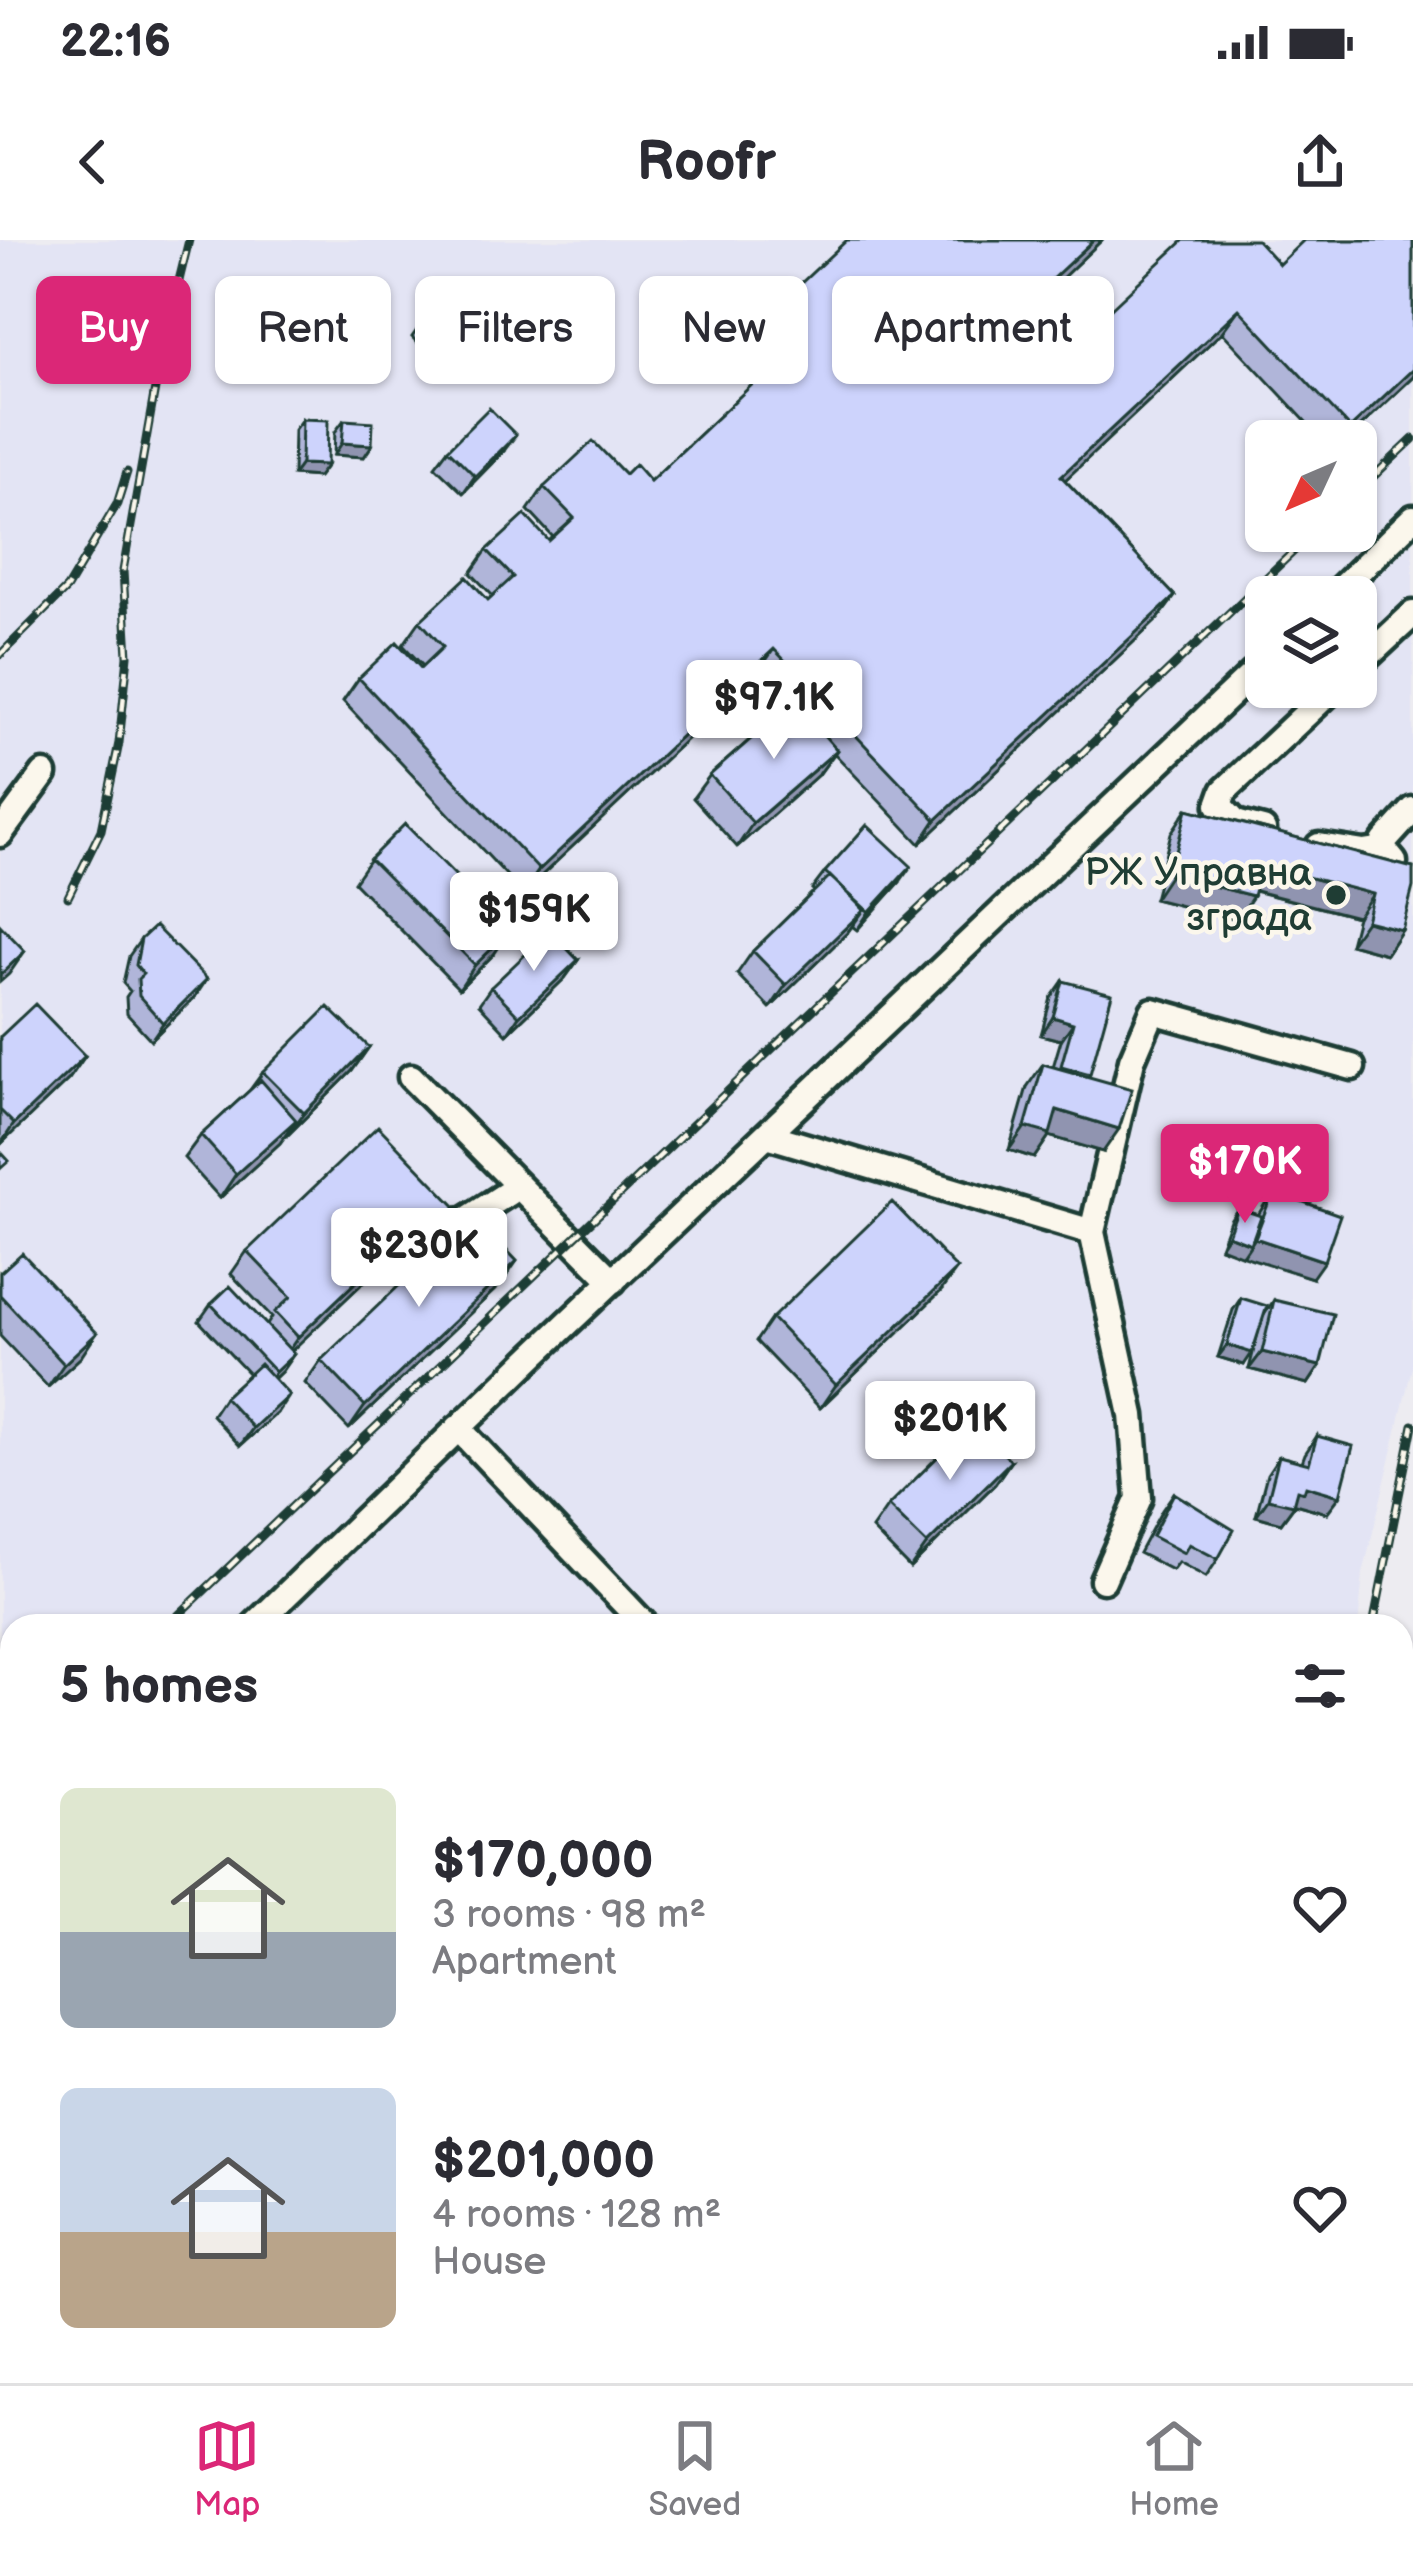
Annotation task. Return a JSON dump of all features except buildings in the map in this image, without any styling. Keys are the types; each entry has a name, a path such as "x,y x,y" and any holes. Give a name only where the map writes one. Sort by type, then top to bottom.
{"lane":[{"path":"1354,576 1413,518"},
{"path":"1377,648 1413,614"},
{"path":"266,1614 1245,681"},
{"path":"1313,708 1224,791 1219,806 1236,823 1331,850 1390,857 1389,834 1413,810"},
{"path":"0,834 44,774"},
{"path":"1103,1580 1139,1498 1132,1415 1092,1232 1132,1060 1153,1011 1352,1067"},
{"path":"411,1077 613,1281"},
{"path":"767,1135 1092,1232"},
{"path":"463,1222 519,1186"},
{"path":"458,1428 635,1614"}],"shaded area":[{"path":"0,240 1413,240 1413,1363 1363,1574 1359,1614 0,1614"}],"railway":[{"path":"180,276 189,240"},
{"path":"68,897 101,830 119,743 128,656 123,571 156,384"},
{"path":"1377,473 1413,439"},
{"path":"0,655 67,588 117,504 127,472"},
{"path":"180,1614 1293,552"},
{"path":"1375,1614 1413,1425"}],"place":[{"name":"РЖ Управна зграда","path":"1336,895"}]}
